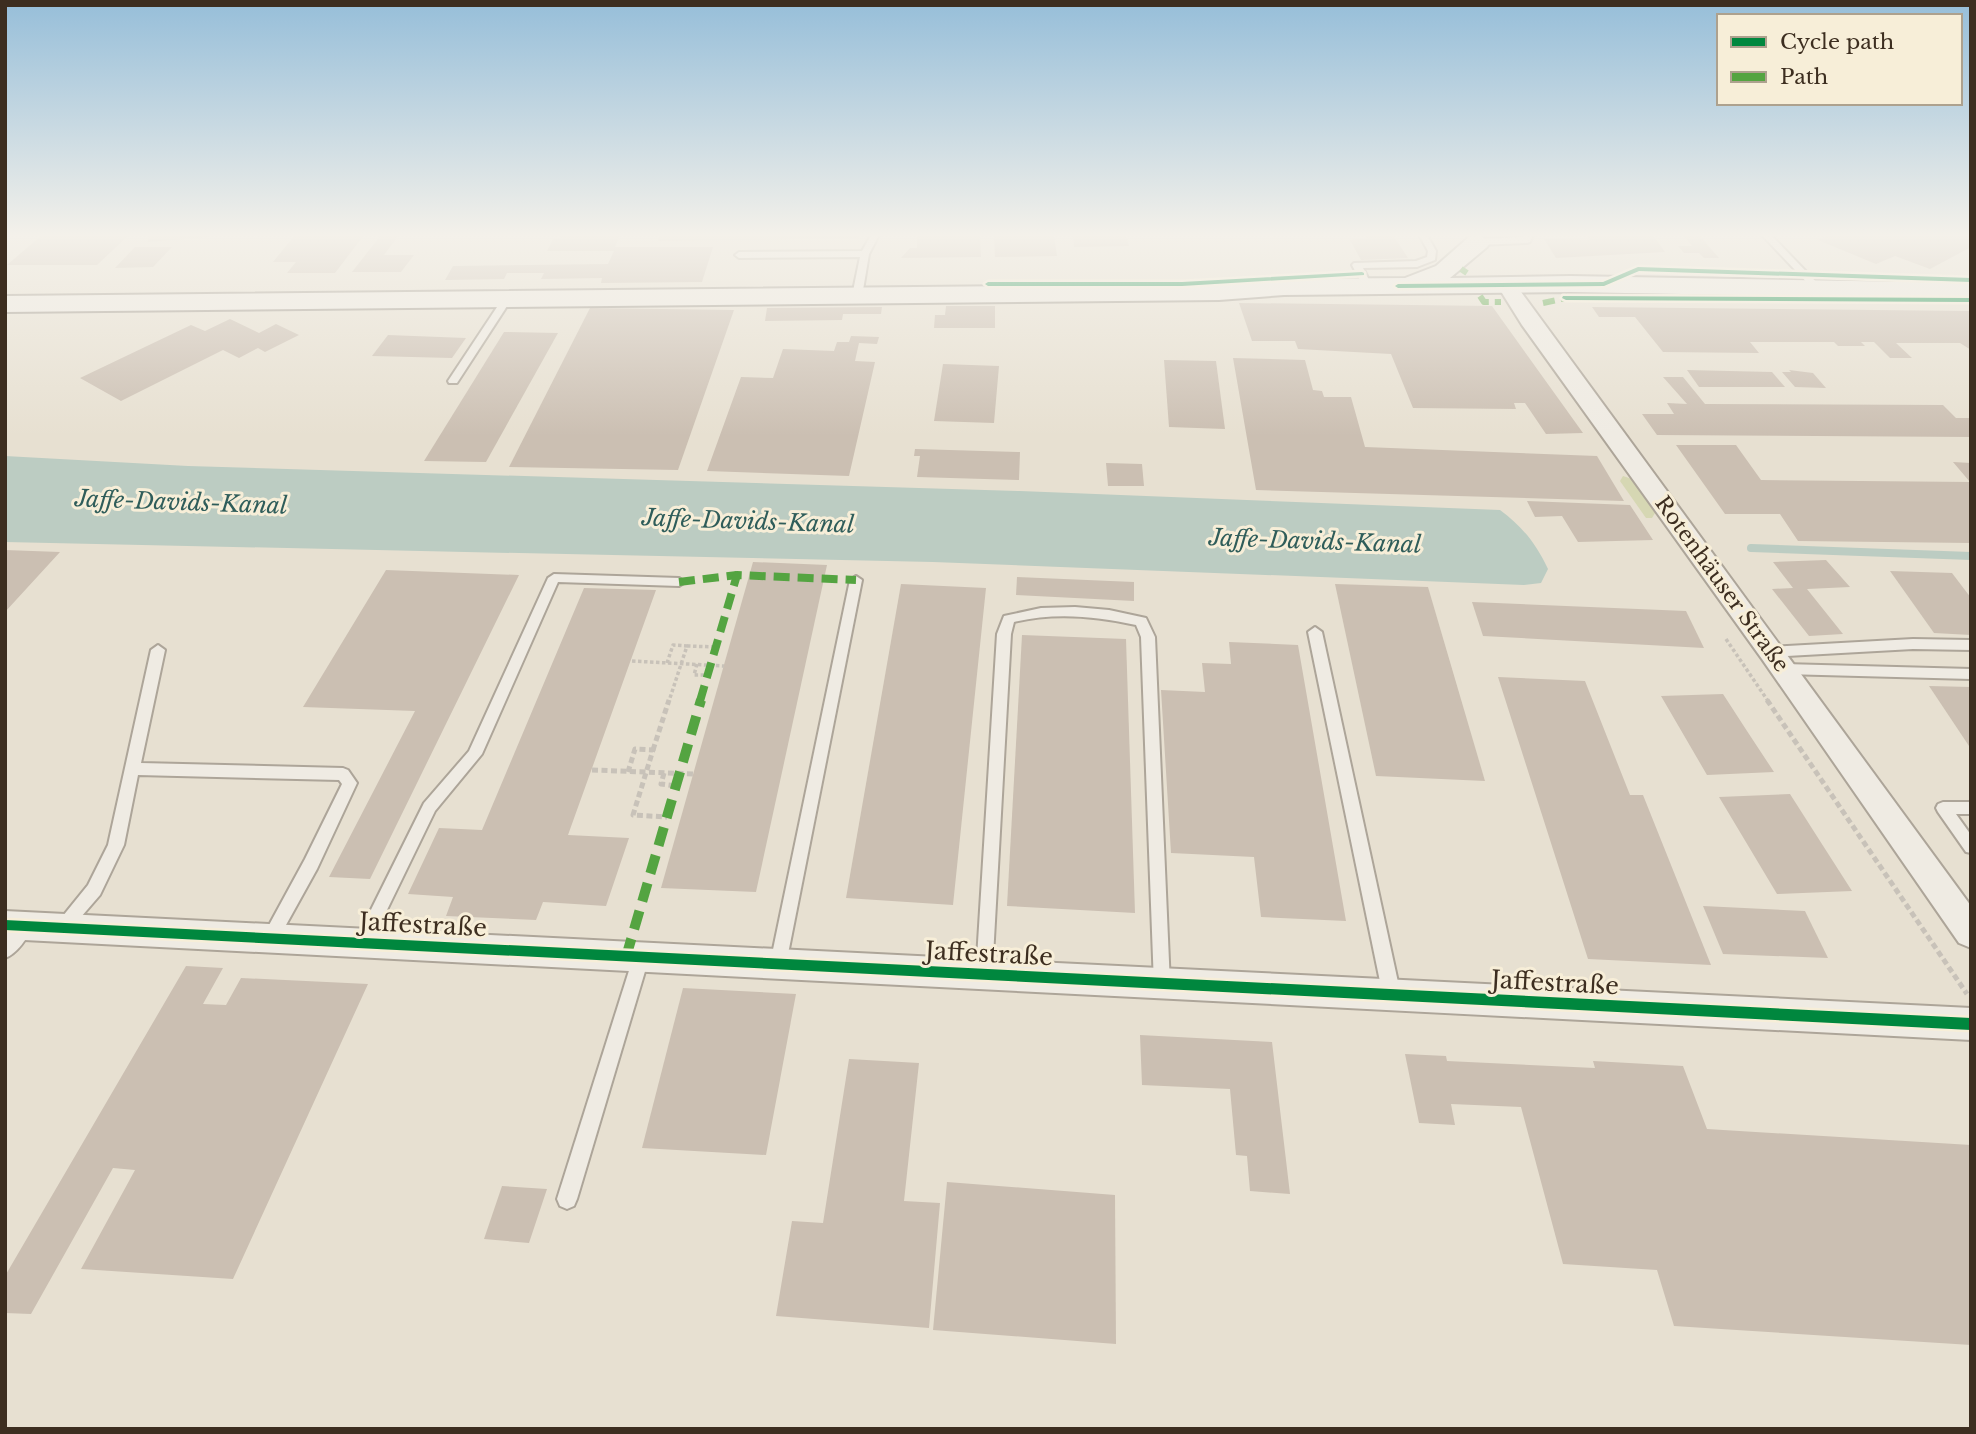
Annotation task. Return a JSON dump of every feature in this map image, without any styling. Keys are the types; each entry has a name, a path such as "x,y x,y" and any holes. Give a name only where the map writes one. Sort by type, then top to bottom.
{"street":[{"path":"5,304 266,302"},
{"name":"Rotenhäuser Straße","path":"1517,302 1971,933"},
{"name":"Jaffestraße","path":"15,925 1971,1024"}],"lane":[{"path":"453,382 505,302"},
{"path":"363,942 429,807 475,754 554,578 679,582"},
{"path":"778,964 856,580"},
{"path":"984,975 1004,634 1009,619 1034,611 1107,615 1141,621 1148,637 1162,985"},
{"path":"1315,632 1392,996"},
{"path":"1777,660 1913,644 1971,645"},
{"path":"62,928 94,890 116,845 158,650"},
{"path":"1777,660 1971,674"},
{"path":"133,769 343,774 350,783 342,802 270,937"},
{"path":"1971,808 1944,808 1971,847"},
{"path":"5,951 15,925"},
{"path":"567,1199 641,958"}],"path":[{"path":"1723,634 1971,999"},
{"path":"667,663 673,645 717,647"},
{"path":"667,817 632,815 687,646"},
{"path":"632,661 724,666"},
{"path":"696,664 694,675 708,675"},
{"path":"628,772 635,750 653,750"},
{"path":"592,770 694,774"},
{"path":"664,773 661,784 676,786"}],"green space":[{"path":"1623,476 1632,479 1655,513 1652,518 1646,518 1620,481"}],"water":[{"name":"Jaffe-Davids-Kanal","path":"5,456 188,466 1020,491 1500,510 1528,537 1548,569 1541,583 1524,585 933,562 5,542"}],"building":[{"path":"1239,303 1492,306 1583,433 1546,434 1525,403 1514,403 1516,409 1413,408 1391,354 1298,349 1295,341 1252,341"},
{"path":"946,306 995,306 995,328 934,328 935,315 945,315"},
{"path":"882,307 881,314 843,314 842,320 765,321 767,308"},
{"path":"1592,307 1971,311 1971,350 1960,343 1896,343 1912,358 1890,358 1874,342 1861,342 1865,346 1838,346 1834,342 1750,342 1759,353 1663,352 1635,317 1599,317"},
{"path":"590,308 734,310 678,470 509,467"},
{"path":"230,319 259,333 276,324 299,335 265,352 258,348 239,358 223,350 121,401 80,378 191,325 205,331"},
{"path":"504,332 558,333 486,462 424,461"},
{"path":"388,335 466,338 452,358 372,356"},
{"path":"851,336 879,337 877,344 859,343 855,361 875,362 849,476 707,471 741,377 773,378 783,349 834,351 837,342 849,342"},
{"path":"1233,358 1305,360 1313,390 1322,391 1324,397 1351,397 1365,447 1597,456 1624,501 1256,490"},
{"path":"1164,360 1216,361 1225,429 1169,427"},
{"path":"943,364 999,366 994,423 934,421"},
{"path":"1687,370 1772,372 1785,387 1699,387"},
{"path":"1789,370 1813,373 1826,388 1795,387 1782,372 1791,372"},
{"path":"1663,377 1683,377 1705,404 1943,405 1956,418 1971,418 1971,437 1657,435 1642,414 1674,414 1667,403 1687,404"},
{"path":"1676,445 1736,445 1761,480 1970,482 1953,462 1971,463 1971,543 1798,541 1780,514 1725,514"},
{"path":"915,449 1020,452 1019,480 917,477 920,456 914,456"},
{"path":"1106,463 1142,464 1144,486 1108,486"},
{"path":"1527,501 1630,505 1653,540 1578,542 1562,516 1535,517"},
{"path":"5,550 60,552 5,612 6,566"},
{"path":"1826,560 1850,587 1807,589 1843,634 1809,636 1772,589 1793,588 1773,562"},
{"path":"753,562 827,565 756,892 661,888"},
{"path":"386,570 519,575 370,879 329,877 415,711 303,707"},
{"path":"1890,571 1952,573 1971,598 1971,635 1934,633"},
{"path":"1017,577 1134,582 1134,601 1016,595"},
{"path":"901,584 986,588 953,905 846,898"},
{"path":"1335,584 1428,587 1485,781 1376,776"},
{"path":"584,588 656,590 568,835 629,838 606,906 543,902 536,920 446,916 453,897 408,894 439,828 482,830"},
{"path":"1472,602 1686,611 1704,648 1483,636"},
{"path":"1022,635 1126,639 1135,913 1007,906"},
{"path":"1229,642 1298,645 1346,921 1261,917 1254,857 1171,853 1161,690 1205,692 1202,663 1231,664"},
{"path":"1498,677 1585,681 1630,795 1643,795 1711,965 1588,959"},
{"path":"1929,686 1971,687 1971,749"},
{"path":"1723,694 1774,772 1707,775 1661,696"},
{"path":"1790,794 1852,891 1777,894 1719,797"},
{"path":"1703,906 1805,911 1828,958 1723,954"},
{"path":"186,966 223,968 203,1004 226,1005 241,978 368,984 233,1279 81,1269 135,1170 113,1168 31,1314 5,1313 5,1276"},
{"path":"683,988 796,994 766,1155 642,1148"},
{"path":"1140,1035 1272,1042 1290,1194 1250,1191 1247,1156 1236,1155 1230,1089 1142,1085"},
{"path":"1405,1054 1446,1056 1447,1061 1595,1068 1593,1061 1683,1066 1707,1129 1971,1145 1971,1345 1674,1326 1657,1270 1563,1264 1521,1107 1451,1104 1455,1125 1419,1123"},
{"path":"849,1059 919,1063 904,1201 940,1203 929,1328 776,1316 792,1221 823,1223"},
{"path":"947,1182 1115,1195 1116,1344 933,1330"},
{"path":"502,1186 547,1189 529,1243 484,1239"}],"waterway":[{"path":"1751,548 1971,556"}],"marked path":[{"path":"1484,302 1501,302"},
{"path":"1543,303 1548,302"},
{"path":"679,582 737,575"},
{"path":"626,957 737,575 856,580"}],"cycle path":[{"path":"5,925 1971,1024"}]}
